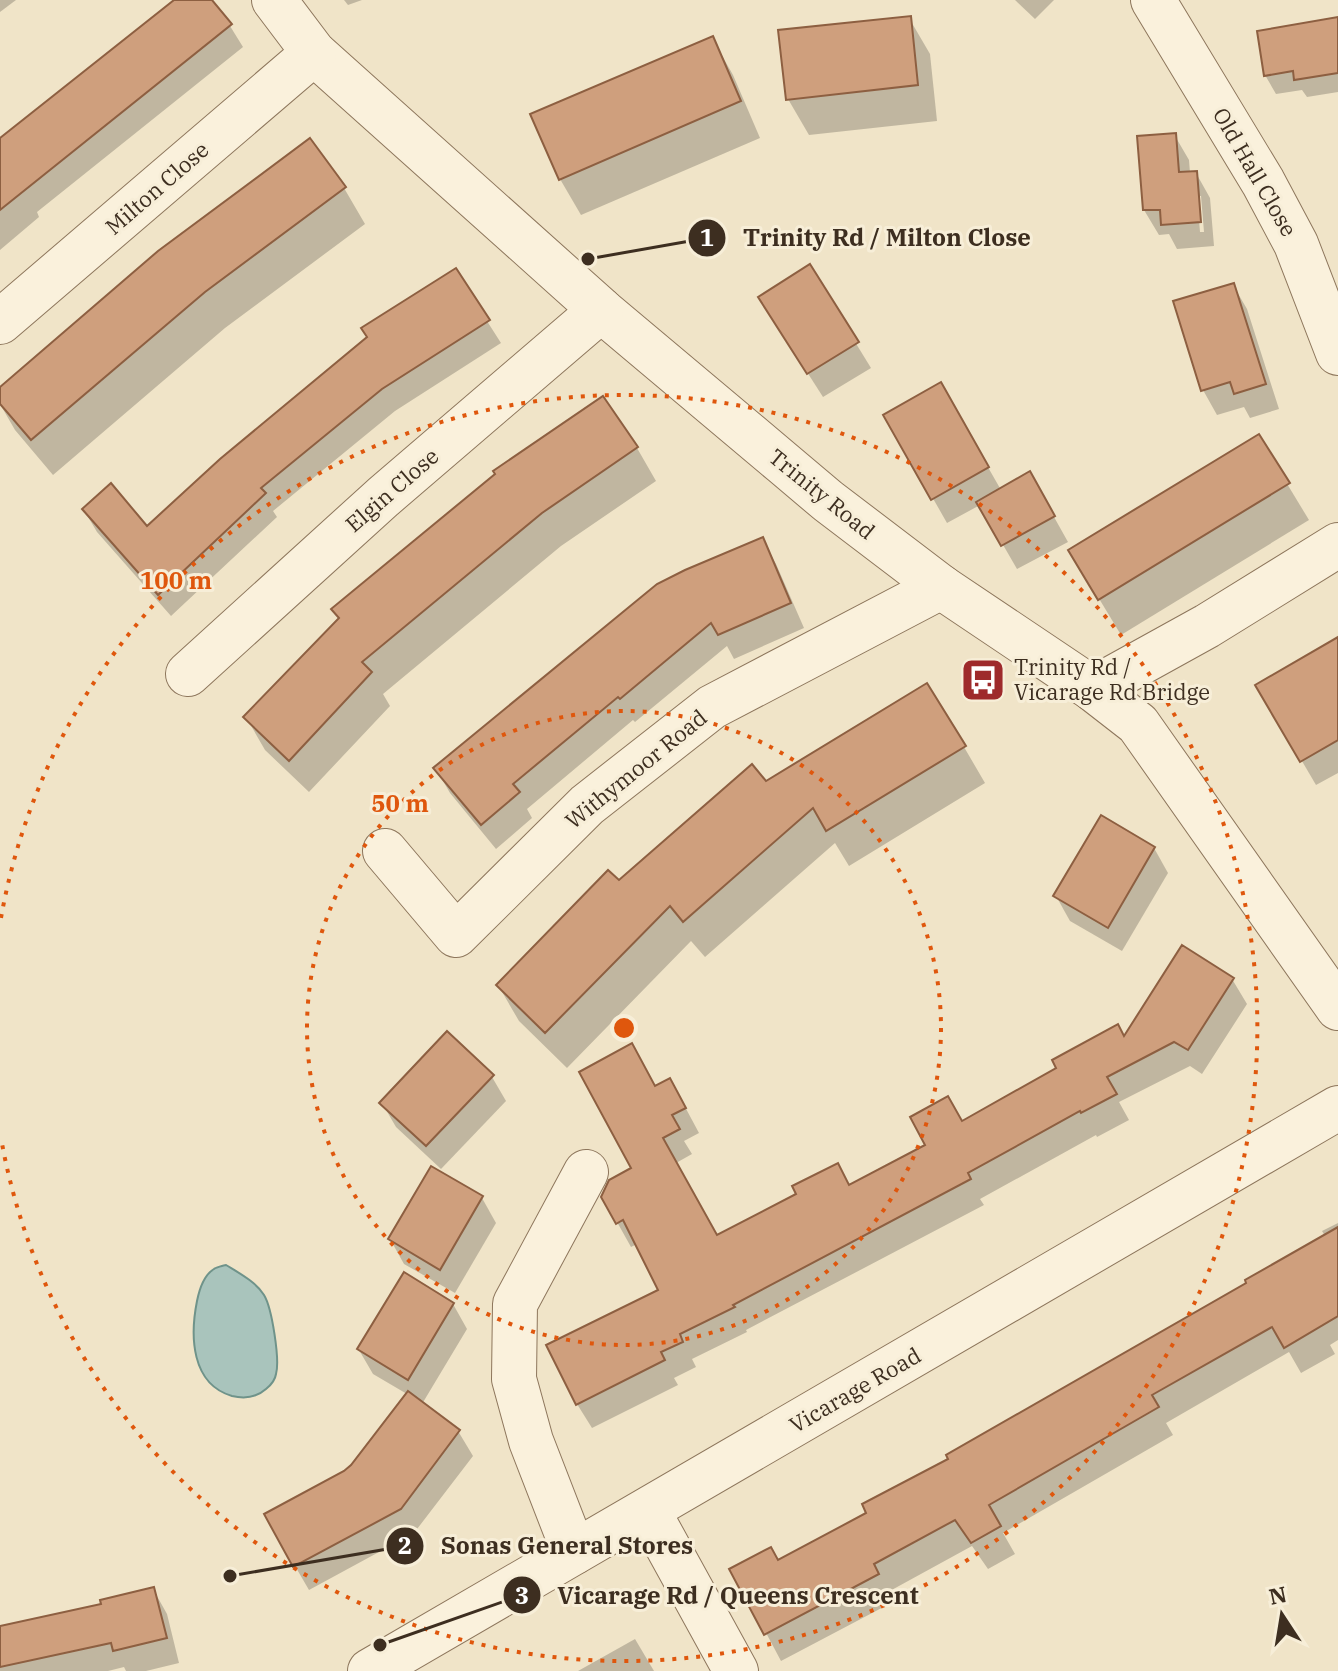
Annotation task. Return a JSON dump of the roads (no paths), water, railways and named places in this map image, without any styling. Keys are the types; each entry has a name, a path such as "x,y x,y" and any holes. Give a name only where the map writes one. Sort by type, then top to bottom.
{"street":[{"name":"Trinity Road","path":"274,0 314,53 601,310 828,501 941,587 1093,689 1138,724 1338,1008"},
{"name":"Old Hall Close","path":"1153,0 1270,194 1296,244 1338,353"},
{"name":"Milton Close","path":"0,322 314,53"},
{"name":"Elgin Close","path":"188,674 383,497 601,310"},
{"path":"1093,689 1207,626 1338,545"},
{"name":"Withymoor Road","path":"385,851 456,935 587,805 712,707 941,587"},
{"name":"Vicarage Road","path":"370,1671 1338,1108"},
{"path":"574,1552 531,1441 514,1379 515,1304 586,1172"},
{"path":"648,1511 736,1671"}],"water":[{"path":"226,1265 261,1290 272,1322 277,1358 275,1376 266,1389 250,1397 232,1396 218,1390 208,1381 196,1357 194,1329 199,1293 210,1272"}],"place":[{"name":"Trinity Rd / Milton Close","path":"588,259"},
{"name":"Trinity Rd / Vicarage Rd Bridge","path":"983,680"},
{"name":"Sonas General Stores","path":"230,1576"},
{"name":"Vicarage Rd / Queens Crescent","path":"380,1645"}]}
